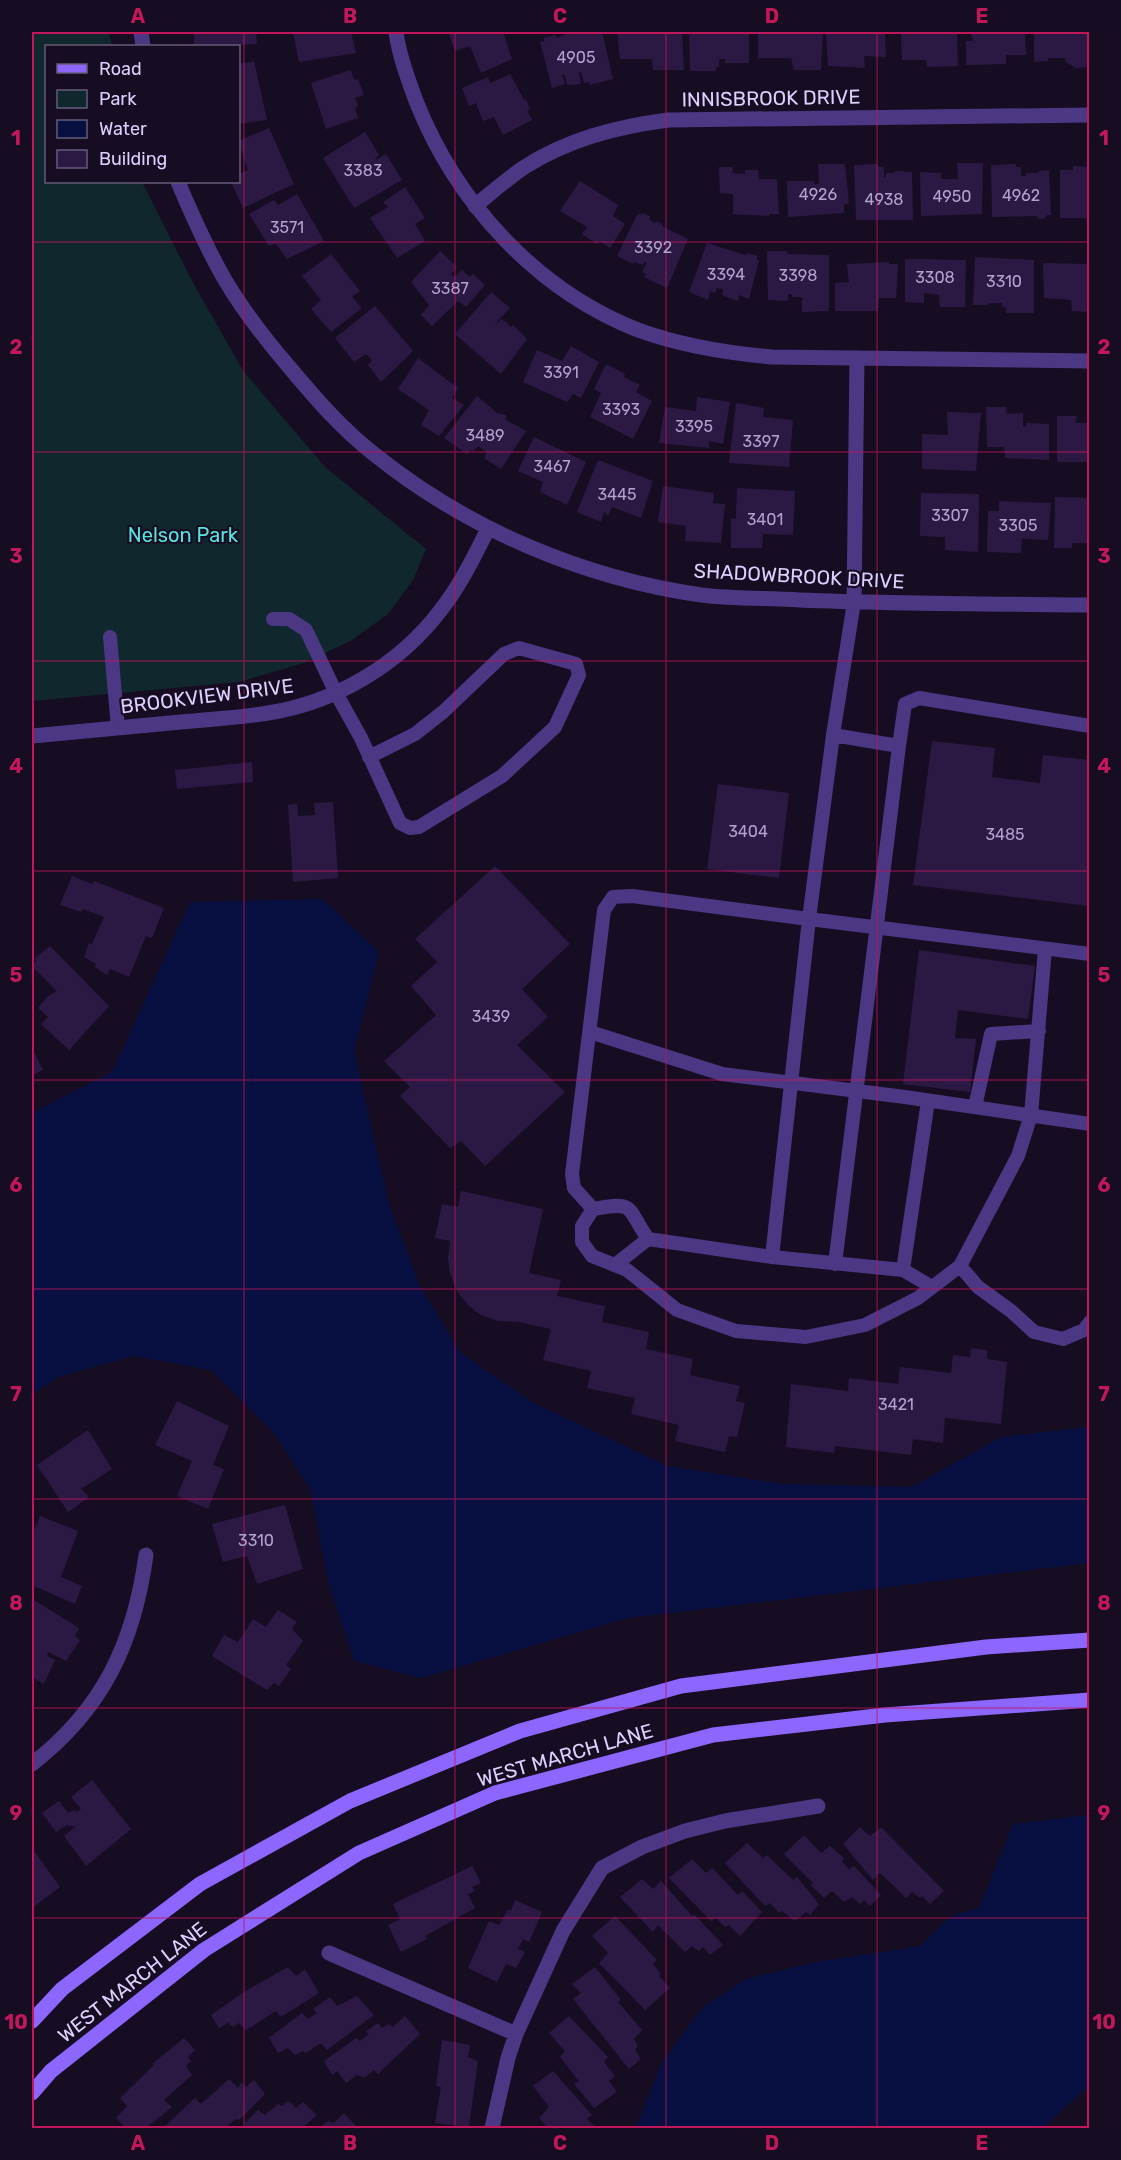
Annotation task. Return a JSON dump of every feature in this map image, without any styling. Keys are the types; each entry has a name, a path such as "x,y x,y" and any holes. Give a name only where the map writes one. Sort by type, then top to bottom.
{"main road":[{"name":"WEST MARCH LANE","path":"32,2021 62,1989 200,1884 350,1801 520,1731 681,1686 986,1647 1089,1640"},
{"name":"WEST MARCH LANE","path":"32,2093 51,2071 204,1950 359,1853 495,1793 713,1735 885,1715 1089,1700"}],"street":[{"path":"396,32 410,83 426,126 449,169 495,230 528,263 554,283 599,311 638,330 686,345 733,354 772,357 1089,361"},
{"name":"INNISBROOK DRIVE","path":"476,206 522,169 552,151 588,136 625,126 668,120 1089,115"},
{"name":"SHADOWBROOK DRIVE","path":"178,183 198,229 226,281 258,330 327,411 373,453 417,486 488,529 578,566 638,583 703,595 854,602 1089,605"},
{"path":"854,602 857,358"},
{"name":"BROOKVIEW DRIVE","path":"32,736 269,713 310,703 336,693 380,669 410,644 432,620 462,580 488,529"},
{"path":"32,1764 72,1727 96,1697 116,1664 136,1610 146,1555"},
{"path":"492,2128 508,2058 516,2034 559,1939 602,1868 642,1847 685,1831 725,1821 818,1806"},
{"path":"329,1953 516,2034"}],"lane":[{"path":"772,1257 809,919 833,735 854,602"},
{"path":"273,619 289,619 306,630 400,823 410,828 419,827 502,776 555,727 579,675 576,664 519,648 504,654 443,712 414,734 369,757"},
{"path":"110,637 118,728"},
{"path":"835,1264 905,705 919,698 1089,726"},
{"path":"833,735 899,746"},
{"path":"593,1209 574,1188 572,1174 604,910 613,897 632,896 1089,954"},
{"path":"648,1239 633,1212 620,1204 593,1209 582,1226 582,1242 592,1256 627,1270 676,1310 736,1331 806,1337 865,1325 918,1298 960,1266 1018,1156 1030,1115 1045,949"},
{"path":"975,1107 991,1034 1039,1031"},
{"path":"590,1032 722,1074 1089,1124"},
{"path":"903,1270 928,1101"},
{"path":"615,1265 648,1239 772,1257 903,1270 932,1287"},
{"path":"960,1266 978,1287 1011,1311 1034,1332 1063,1339 1084,1330 1089,1322"}],"green space":[{"name":"Nelson Park","path":"32,32 109,32 112,45 45,45 45,183 143,183 192,281 244,372 325,467 426,549 413,580 388,614 352,640 307,662 239,682 32,701"}],"water":[{"path":"322,899 379,952 354,1051 389,1204 421,1288 460,1352 532,1402 667,1466 784,1484 912,1487 1001,1437 1087,1427 1090,1429 1089,1563 628,1618 421,1678 354,1661 329,1586 311,1491 275,1434 211,1370 133,1356 58,1377 32,1395 32,1113 112,1072 190,902"},
{"path":"1089,1815 1089,2088 1043,2128 636,2128 661,2064 702,2008 746,1979 815,1962 920,1946 951,1916 979,1908 1013,1824"}],"building":[{"path":"194,32 256,32 257,44 194,45"},
{"path":"293,32 351,32 356,53 299,62"},
{"path":"448,32 503,32 512,59 481,73 470,46 455,51"},
{"path":"571,32 571,34 602,32 613,79 590,85 589,82 584,83 581,72 579,73 581,84 567,85 565,75 562,75 565,84 552,88 540,42 545,41 543,38 556,35 556,38"},
{"path":"617,32 682,32 684,70 653,70 652,59 620,59"},
{"path":"689,32 749,32 749,63 725,63 725,59 719,59 719,67 716,67 716,71 690,71"},
{"path":"758,32 823,32 821,70 794,70 791,58 758,58"},
{"path":"885,32 886,57 864,56 865,68 828,66 826,34"},
{"path":"901,32 957,32 958,66 927,67 926,60 902,60"},
{"path":"1025,32 1026,55 1006,55 1006,64 966,65 966,41 973,41 971,33"},
{"path":"1034,32 1090,32 1090,67 1076,68 1066,62 1065,58 1048,58 1048,61 1034,62"},
{"path":"254,61 267,120 240,124 240,64"},
{"path":"351,70 354,80 358,79 364,95 355,98 358,118 326,129 311,83"},
{"path":"510,74 524,100 526,99 530,110 527,111 532,120 503,135 494,117 483,121 476,103 469,106 462,88 488,77 490,83"},
{"path":"269,128 294,184 243,208 231,183 240,183 240,173 248,170 240,140"},
{"path":"365,132 379,155 375,159 386,154 402,180 354,208 323,158"},
{"path":"957,163 983,163 982,214 921,216 920,172 941,173 941,179 958,179"},
{"path":"818,164 845,164 849,204 844,204 844,213 788,217 787,181 814,181 814,184 819,184"},
{"path":"878,164 878,167 884,167 884,177 886,173 895,173 894,171 912,172 913,220 856,220 854,165"},
{"path":"1016,164 1016,167 1021,167 1021,176 1026,176 1026,173 1049,170 1051,215 1043,219 1036,216 992,217 991,165"},
{"path":"1073,166 1089,167 1090,218 1060,218 1060,170 1073,170"},
{"path":"719,167 733,167 732,173 745,174 745,170 758,170 759,179 777,179 779,214 769,214 769,216 733,214 733,194 720,193"},
{"path":"580,181 618,205 613,216 625,224 610,248 600,241 597,244 582,234 587,227 560,211"},
{"path":"405,187 425,218 415,224 425,241 397,258 370,218 388,207 383,202"},
{"path":"297,194 324,241 287,259 276,244 269,246 249,214 274,200 278,205"},
{"path":"643,213 650,216 650,220 655,223 657,221 662,226 688,239 667,288 644,277 646,274 642,272 647,263 643,265 634,262 633,264 617,256 637,215"},
{"path":"707,243 745,255 748,253 757,256 759,260 749,299 739,295 738,301 722,295 723,289 717,288 715,293 710,291 708,300 689,292"},
{"path":"440,251 457,267 451,274 454,277 462,270 470,277 473,274 485,285 466,307 458,301 432,326 421,315 429,305 411,282"},
{"path":"767,251 829,255 829,311 802,312 802,297 792,297 792,294 788,294 788,301 768,300"},
{"path":"331,254 360,291 352,297 362,308 331,332 311,309 321,300 302,276"},
{"path":"975,257 1034,260 1034,313 1006,313 1006,308 1002,307 1002,303 973,305"},
{"path":"905,259 966,260 965,307 940,307 939,295 924,293 924,303 905,302"},
{"path":"889,262 889,264 898,264 896,298 879,298 878,311 835,311 835,283 849,282 847,264"},
{"path":"1043,263 1090,264 1090,312 1072,311 1071,300 1044,298"},
{"path":"491,292 510,308 494,325 502,319 511,327 513,325 527,339 501,374 455,334"},
{"path":"375,306 413,351 381,382 368,365 372,360 366,354 354,362 335,338"},
{"path":"571,346 599,362 581,398 573,394 567,402 523,382 537,350 562,361"},
{"path":"418,358 458,388 452,398 464,405 439,436 421,425 429,410 398,389"},
{"path":"606,364 640,385 636,392 652,401 633,439 590,417 601,393 594,389"},
{"path":"477,396 497,413 506,415 506,420 526,431 501,469 484,458 487,452 478,446 473,452 470,450 467,454 444,438"},
{"path":"697,397 730,402 723,444 709,441 709,448 659,443 665,407 696,411"},
{"path":"736,403 764,408 763,417 793,420 789,467 729,463"},
{"path":"986,407 1006,407 1007,414 1023,413 1023,426 1026,427 1026,423 1049,424 1049,460 1005,458 1004,447 987,447"},
{"path":"947,412 981,413 976,471 922,469 922,434 948,435"},
{"path":"1057,416 1077,416 1075,423 1090,423 1090,462 1057,462"},
{"path":"534,437 586,462 567,505 540,492 543,482 518,471"},
{"path":"598,460 653,481 641,518 612,507 608,516 604,512 601,522 577,512"},
{"path":"663,486 714,493 713,503 725,504 721,543 685,541 686,526 658,522"},
{"path":"737,488 795,491 793,535 763,534 762,548 731,548 731,518 736,519"},
{"path":"921,493 979,494 978,552 945,550 945,537 920,536"},
{"path":"1055,497 1090,498 1090,543 1072,543 1072,548 1054,548"},
{"path":"999,501 1051,503 1048,540 1022,539 1021,553 987,552 988,511 999,511"},
{"path":"932,741 995,748 992,777 1040,783 1043,755 1090,760 1089,906 913,885"},
{"path":"252,762 253,782 177,789 175,770"},
{"path":"718,784 789,793 779,878 707,869"},
{"path":"333,802 338,878 293,882 288,805 297,804 298,816 315,815 314,803"},
{"path":"495,866 570,944 522,989 548,1017 517,1045 565,1092 485,1166 461,1141 450,1148 400,1096 410,1087 384,1061 436,1015 411,986 437,962 415,939"},
{"path":"72,876 92,884 94,881 164,908 152,938 146,936 129,977 110,969 107,975 95,967 96,964 84,957 104,917 83,909 81,912 60,905"},
{"path":"50,946 109,1006 69,1050 41,1024 48,1017 38,1008 48,996 57,991 32,966 36,961 34,959"},
{"path":"919,950 1035,966 1028,1019 958,1010 955,1038 976,1039 970,1092 903,1084"},
{"path":"32,1048 43,1070 32,1076"},
{"path":"461,1191 543,1209 529,1273 561,1280 557,1296 605,1306 602,1322 649,1332 646,1349 693,1359 690,1375 740,1386 736,1401 745,1403 737,1437 729,1436 725,1452 675,1441 679,1425 631,1414 635,1398 587,1388 591,1371 543,1360 551,1329 519,1322 498,1321 481,1315 469,1306 457,1291 450,1273 448,1258 450,1241 435,1238 442,1204 458,1207"},
{"path":"971,1348 987,1350 987,1359 1007,1362 1001,1424 945,1418 943,1443 913,1439 911,1455 835,1446 834,1453 786,1447 791,1384 848,1391 849,1378 898,1384 900,1367 951,1373 953,1355 970,1357"},
{"path":"177,1401 229,1426 213,1465 224,1469 208,1509 177,1496 192,1461 155,1445"},
{"path":"88,1430 112,1469 81,1489 89,1497 68,1512 37,1465"},
{"path":"285,1505 303,1569 257,1584 247,1556 223,1562 212,1524"},
{"path":"40,1516 78,1531 61,1577 82,1586 75,1604 32,1585 32,1535"},
{"path":"32,1599 79,1628 75,1636 80,1640 66,1661 48,1652 47,1656 55,1660 44,1684 32,1677"},
{"path":"278,1610 297,1622 292,1629 303,1641 286,1665 291,1669 279,1686 274,1683 267,1690 212,1656 224,1635 238,1642 253,1619 266,1627"},
{"path":"92,1780 131,1829 86,1866 64,1836 75,1827 67,1825 56,1832 42,1813 59,1801 68,1813 74,1810 77,1812 81,1809 71,1797"},
{"path":"860,1827 870,1836 881,1827 944,1891 930,1904 922,1896 920,1898 912,1892 906,1898 880,1873 873,1880 843,1844"},
{"path":"804,1835 821,1853 830,1846 844,1858 842,1862 849,1869 854,1866 881,1895 870,1906 864,1900 860,1904 852,1897 844,1902 832,1891 824,1898 811,1885 813,1883 784,1854"},
{"path":"747,1843 763,1858 767,1855 793,1880 797,1877 819,1904 810,1915 806,1912 795,1921 782,1911 779,1913 770,1903 765,1906 725,1863"},
{"path":"32,1848 60,1887 32,1908"},
{"path":"692,1859 706,1873 712,1868 738,1895 742,1891 762,1912 740,1936 729,1925 725,1927 716,1918 711,1921 669,1878"},
{"path":"472,1866 481,1883 472,1887 475,1891 468,1894 475,1908 425,1936 427,1939 401,1952 388,1925 400,1919 393,1904"},
{"path":"642,1879 653,1889 661,1881 692,1916 694,1914 723,1945 710,1955 703,1947 699,1951 692,1946 685,1952 658,1925 653,1932 620,1897"},
{"path":"515,1900 542,1912 529,1942 523,1939 518,1949 525,1952 516,1968 506,1964 497,1982 468,1968 489,1921 499,1925 508,1909 511,1911"},
{"path":"615,1916 657,1960 653,1964 661,1974 659,1976 670,1988 645,2010 599,1963 608,1953 592,1936"},
{"path":"288,1967 296,1976 305,1969 319,1993 281,2017 276,2011 246,2030 239,2023 233,2027 228,2023 219,2028 211,2015 244,1992"},
{"path":"595,1967 621,2000 618,2002 642,2030 634,2039 638,2046 635,2050 641,2059 629,2069 573,1999 581,1993 572,1984"},
{"path":"357,1996 374,2015 327,2050 321,2043 306,2053 303,2051 295,2055 288,2048 278,2053 269,2038 302,2013 308,2019 317,2013 313,2009 330,1997 337,2006"},
{"path":"405,2016 420,2034 378,2074 374,2070 364,2078 357,2075 346,2083 337,2071 332,2075 324,2061 356,2038 360,2041 369,2034 366,2031 378,2023 382,2028 389,2024 393,2027"},
{"path":"569,2016 608,2057 604,2062 615,2076 609,2081 617,2092 594,2108 574,2084 579,2081 560,2057 565,2051 549,2033"},
{"path":"184,2038 195,2050 188,2057 191,2061 186,2066 192,2075 164,2100 172,2107 146,2128 126,2128 116,2118 127,2106 120,2098 154,2065 152,2064"},
{"path":"442,2040 470,2045 468,2057 478,2061 469,2127 435,2123 441,2087 436,2086"},
{"path":"553,2071 592,2115 587,2119 596,2128 548,2128 539,2118 549,2107 533,2086"},
{"path":"229,2079 238,2088 241,2083 246,2087 254,2080 265,2094 239,2120 236,2119 225,2128 163,2128 195,2098 201,2104"},
{"path":"288,2101 296,2108 303,2102 317,2115 302,2128 244,2128 246,2126 244,2124 258,2110 265,2115 278,2104 282,2106"},
{"path":"344,2113 358,2128 319,2128 328,2121 334,2123"}]}
